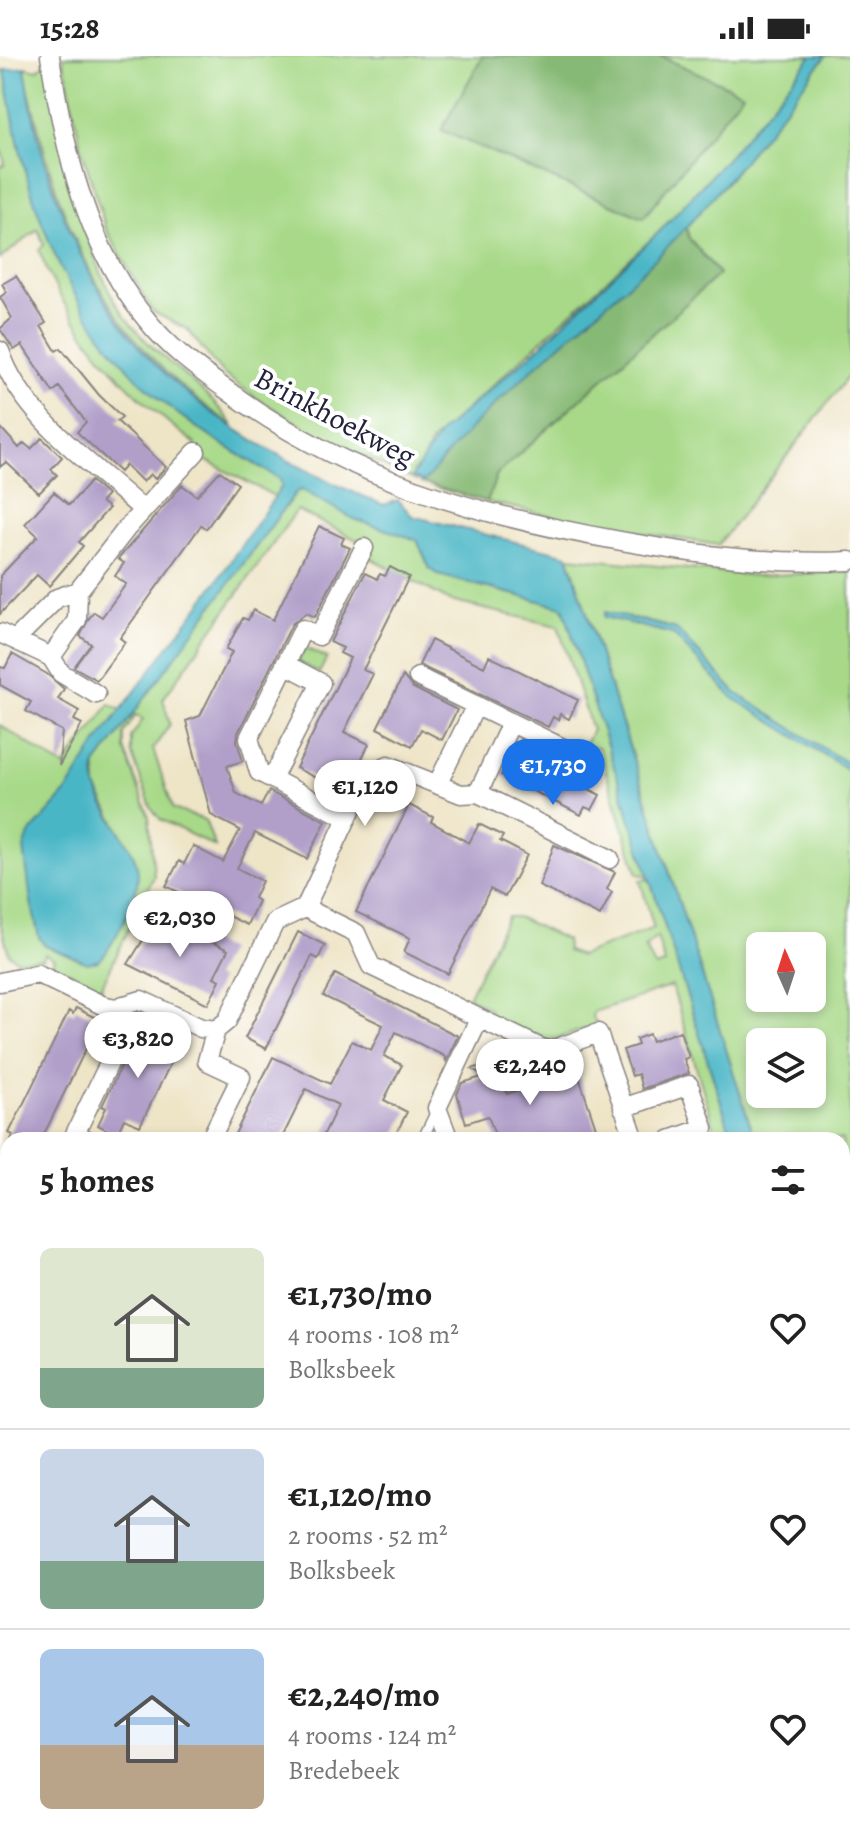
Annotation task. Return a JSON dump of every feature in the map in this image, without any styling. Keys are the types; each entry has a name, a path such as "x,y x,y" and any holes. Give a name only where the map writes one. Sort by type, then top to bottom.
{"street":[{"name":"Brinkhoekweg","path":"50,56 67,150 95,234 115,275 147,321 187,361 250,407 359,469 409,490 524,523 715,558 778,563 850,561"},
{"path":"0,351 6,368 42,418 143,510"},
{"path":"96,694 61,673 51,657 8,636 57,598 78,591 143,510 196,452"},
{"path":"347,818 259,772 249,738 303,629 319,636 364,548"},
{"path":"51,657 77,620 78,591"},
{"path":"272,779 321,683 285,664"},
{"path":"418,677 571,752"},
{"path":"438,783 476,705"},
{"path":"478,793 511,723"},
{"path":"214,1132 241,1077 207,1061 216,1030 227,1021 275,922 305,908 367,776 374,770 395,765 461,794 478,793 610,859"},
{"path":"305,908 356,933 371,966 549,1051 598,1033 632,1132"},
{"path":"0,982 38,974 102,1005 115,1008 148,1002 201,1028 216,1030"},
{"path":"76,1132 127,1026 123,1005"},
{"path":"446,1132 437,1108 479,1019"},
{"path":"623,1108 689,1085 704,1128 693,1132"}],"lane":[{"path":"426,1132 437,1108"}],"green space":[{"path":"63,56 483,56 441,130 643,218 742,94 660,56 812,56 730,155 660,231 431,442 422,463 413,471 416,481 316,434 255,397 222,373 187,329 153,312 106,229 81,147"},
{"path":"483,56 660,56 743,93 643,218 441,130"},
{"path":"826,56 850,56 850,374 718,545 599,526 487,502 497,474 719,274 688,237 686,226 730,178"},
{"path":"46,63 84,223 106,284 119,308 145,340 207,395 234,426 166,372 138,342 93,275 59,198 31,101 25,67 37,70"},
{"path":"5,70 23,159 36,203 71,286 94,325 122,361 154,394 215,440 280,479 282,486 276,497 203,459 205,455 194,447 196,444 147,404 103,359 67,308 52,280 39,250 44,245 38,229 0,259 0,166 5,165 0,143 0,72"},
{"path":"686,226 689,238 719,274 497,474 487,502 421,483 466,431"},
{"path":"303,490 354,519 417,540 430,569 456,580 563,607 730,1132 716,1132 672,986 593,1012 592,1017 598,1025 547,1042 488,1015 490,1009 468,997 507,917 517,917 566,940 567,951 580,956 654,928 640,880 648,880 646,875 638,874 598,747 582,750 592,730 558,626 450,601 367,556 371,547 297,510 163,699 170,724 153,749 173,809 205,820 215,847 160,819 151,807 131,752 131,737 143,719 136,715 124,733 124,748 149,817 154,876 101,988 52,964 54,959 45,954 42,959 18,961 9,954 0,922 0,725 64,767 110,704 121,710 65,794 29,834 28,877 39,937 45,946 85,962 96,962 116,936 138,876 135,859 96,787 96,765 297,491","holes":["657,937 665,964 655,967 645,947"]},
{"path":"569,557 757,576 850,571 850,765 736,693 676,629 635,618 604,617 673,634 732,697 850,771 850,1132 752,1132"},
{"path":"305,648 327,658 319,673 298,662"}],"water":[{"path":"812,56 826,56 741,164 673,242 505,394 428,478 423,482 412,477 441,432 537,349 660,231 730,155"},
{"path":"25,67 31,104 51,180 64,218 99,290 120,322 167,376 194,399 255,441 353,492 384,505 398,500 412,516 568,555 752,1132 730,1132 563,607 438,575 430,569 417,540 354,519 302,490 296,492 96,765 98,791 129,846 138,873 132,904 117,935 100,960 88,963 45,946 39,937 31,902 24,848 29,834 65,794 100,738 210,591 282,486 280,479 199,429 154,394 122,361 94,325 70,287 35,203 22,160 5,70"},
{"path":"605,612 676,629 736,693 850,765 850,771 732,697 673,634 604,617"}],"building":[{"path":"16,276 46,323 41,326 56,351 61,348 99,395 122,417 117,421 166,467 155,479 150,474 143,482 126,465 120,472 77,432 86,422 59,387 53,392 22,345 14,350 0,329 12,318 0,297 7,292 2,284"},
{"path":"0,427 19,448 24,443 31,449 42,438 62,457 51,469 57,475 39,493 6,462 0,467"},
{"path":"220,471 238,484 206,529 201,525 120,638 125,642 97,680 74,667 91,644 80,636 89,618 94,612 102,617 126,584 115,576 124,563 118,559 182,485 197,496"},
{"path":"91,481 107,495 101,502 109,508 79,542 83,546 49,586 37,575 0,614 0,576 38,536 25,524 54,492 69,505"},
{"path":"319,526 344,538 341,544 350,548 315,617 306,613 292,624 238,733 243,761 227,766 236,793 261,806 269,791 326,821 307,859 255,833 237,868 262,881 254,898 258,901 247,925 166,886 179,861 184,864 193,846 223,862 240,830 211,815 186,721 200,716 232,652 226,649 243,618 248,620 253,610 273,620"},
{"path":"390,567 409,577 363,670 373,674 344,732 369,744 348,787 323,775 320,780 296,768 350,658 340,653 343,648 330,642 365,573 377,579 380,574 385,576"},
{"path":"431,640 484,667 489,656 578,700 569,719 560,714 558,720 553,717 548,727 419,665"},
{"path":"12,654 47,674 64,689 58,699 79,711 74,720 82,724 59,766 62,731 26,711 31,702 0,685 0,667 5,668"},
{"path":"403,676 413,688 457,710 442,740 421,729 412,746 377,728"},
{"path":"520,740 566,763 578,762 596,771 587,788 600,795 592,810 585,807 581,815 501,775"},
{"path":"409,805 433,817 431,822 469,843 479,824 503,836 500,841 527,855 505,897 490,889 448,974 404,952 410,938 356,912"},
{"path":"554,845 615,872 607,889 612,892 600,916 539,886"},
{"path":"158,916 228,950 214,977 220,980 208,1004 128,964"},
{"path":"298,932 325,945 318,959 312,956 266,1049 245,1038"},
{"path":"335,974 458,1036 446,1061 444,1056 396,1032 384,1056 402,1065 384,1100 407,1112 397,1132 325,1132 338,1105 306,1089 285,1132 236,1132 273,1057 330,1084 352,1041 371,1050 383,1025 323,996"},
{"path":"76,1008 100,1020 45,1132 9,1132 69,1011 73,1014"},
{"path":"140,1027 179,1046 140,1126 124,1119 119,1130 111,1132 98,1125 106,1108 102,1106"},
{"path":"680,1031 689,1057 684,1059 689,1073 642,1089 638,1074 632,1076 623,1050 638,1045 636,1039 649,1034 652,1041"},
{"path":"495,1061 507,1094 551,1079 549,1074 575,1065 597,1132 494,1132 488,1116 466,1123 457,1094 462,1083 485,1076 472,1069"}]}
